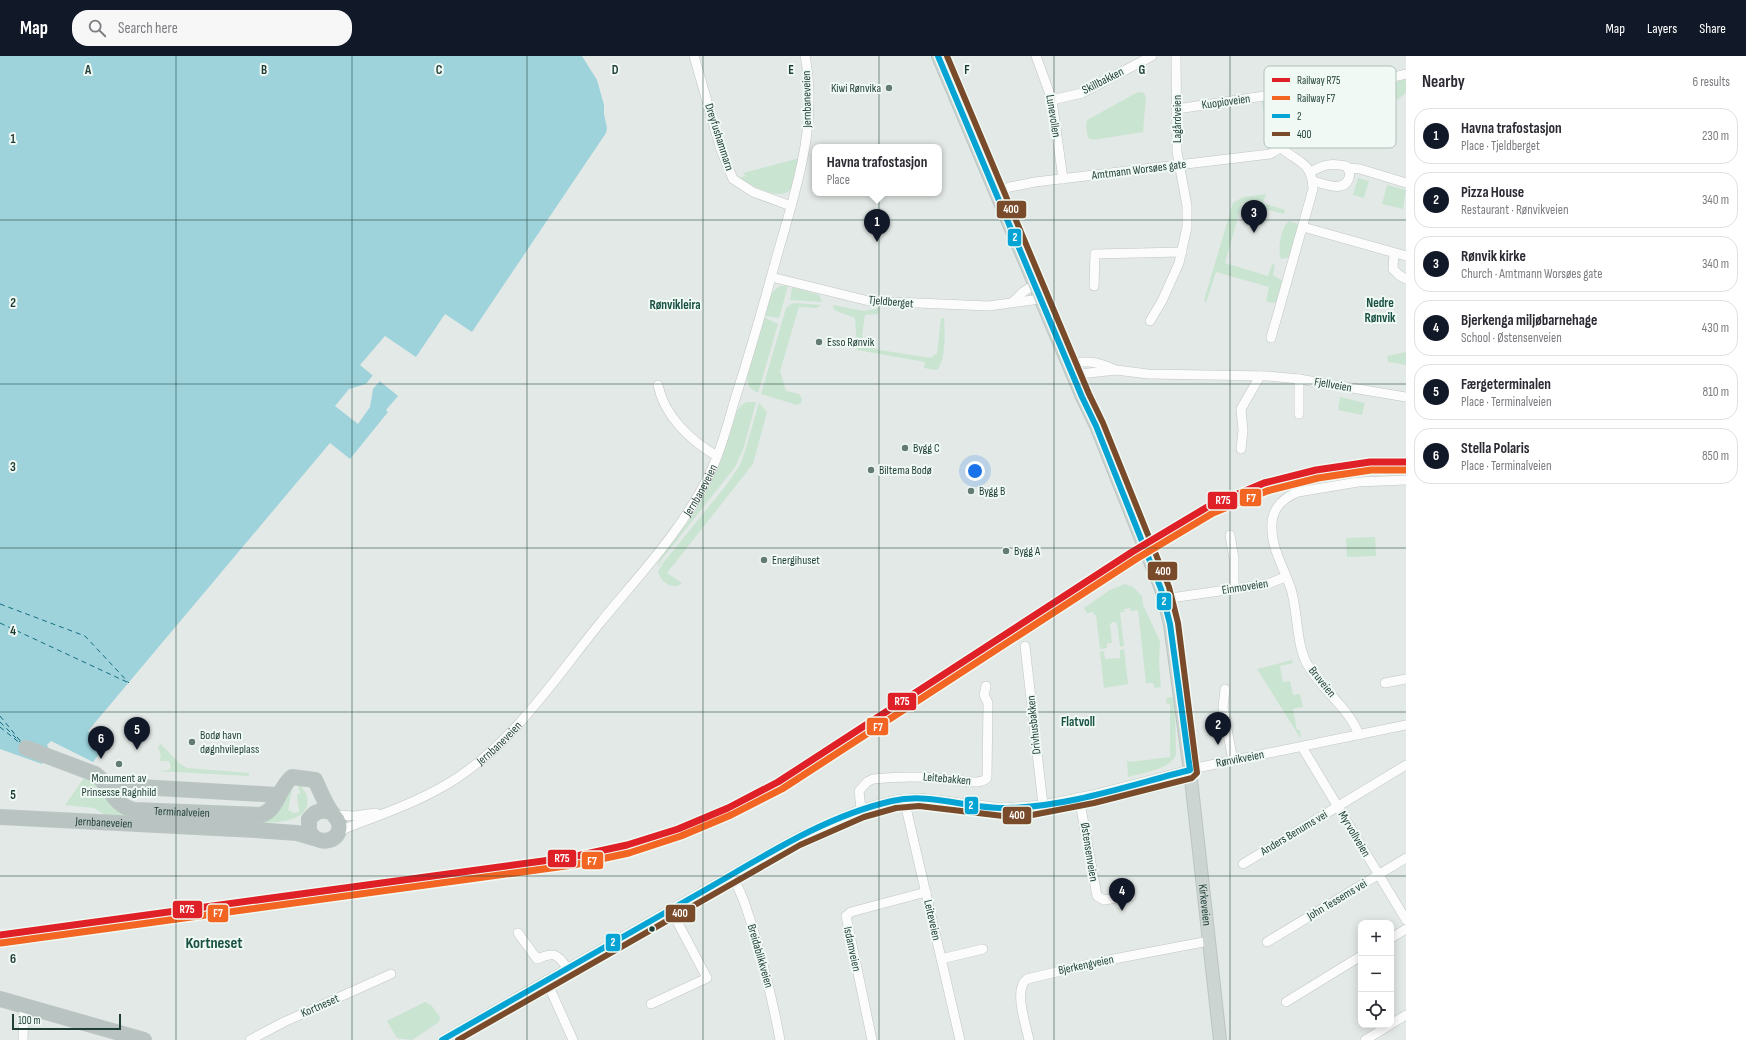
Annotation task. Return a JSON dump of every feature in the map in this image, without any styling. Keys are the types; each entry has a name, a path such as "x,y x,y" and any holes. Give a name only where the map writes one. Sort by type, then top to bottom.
{"highway":[{"name":"Terminalveien","path":"26,748 48,755 95,774 106,785 116,801 127,808 134,810 256,816 266,814 271,809 285,784 292,778 315,780"},
{"path":"315,780 339,826 337,833"},
{"path":"314,838 309,831 316,788 315,780"},
{"path":"106,785 278,795"},
{"name":"Jernbaneveien","path":"255,830 288,826 311,817 321,810 333,813"},
{"name":"Jernbaneveien","path":"0,817 297,833 325,841 333,838 337,833"},
{"path":"0,999 144,1040"}],"main road":[{"name":"Kirkeveien","path":"938,56 1008,222 1076,369 1096,426 1150,559 1164,599 1175,657 1190,770 1220,1040"}],"street":[{"name":"Dreyfushammarn","path":"694,56 721,150 733,179 753,192 791,206"},
{"name":"Jernbaneveien","path":"337,833 425,797 457,778 490,752 524,718 672,536 692,507 717,456 771,277 805,152 808,126 809,91 805,56"},
{"name":"Lunevollen","path":"1036,56 1052,100 1063,179"},
{"name":"Skillbakken","path":"1052,100 1082,93 1152,56"},
{"name":"Lagårdveien","path":"1150,321 1168,290 1182,252 1187,227 1187,206 1178,165 1176,56"},
{"name":"Amtmann Worsøes gate","path":"1396,77 1406,74"},
{"name":"Kuopioveien","path":"1177,108 1264,96"},
{"name":"Amtmann Worsøes gate","path":"996,192 1010,187 1063,179 1270,154 1281,148"},
{"path":"1281,148 1298,160 1312,176 1341,187 1346,184 1349,179 1350,175 1348,168"},
{"path":"1271,338 1312,198 1312,176 1324,164 1341,165 1348,168 1360,169 1406,183"},
{"path":"1303,227 1406,256"},
{"path":"1094,286 1096,254 1182,252"},
{"path":"1394,253 1393,269 1406,279"},
{"name":"Tjeldberget","path":"771,277 869,301 977,306 1044,297"},
{"path":"1013,302 1037,283"},
{"name":"Fjellveien","path":"1076,369 1116,370 1148,374 1260,376 1299,379 1406,397"},
{"path":"1241,449 1243,430 1241,409 1260,376"},
{"path":"1299,379 1299,414"},
{"path":"658,385 660,396 675,419 694,441 717,456"},
{"name":"Einmoveien","path":"1164,599 1268,584 1285,577 1273,540 1272,522 1279,505 1288,496 1298,492 1336,485 1382,480 1406,480"},
{"path":"1230,535 1234,559 1234,589"},
{"name":"Bruveien","path":"1285,577 1291,589 1301,648 1307,664 1347,712 1359,734"},
{"name":"Drivhusbakken","path":"1025,646 1043,805"},
{"path":"1385,683 1406,679"},
{"name":"Leitebakken","path":"861,809 859,792 867,782 873,780 919,776 971,782 983,781 987,778 988,704 984,695 986,686"},
{"path":"1225,689 1223,707 1233,761"},
{"name":"Rønvikveien","path":"442,1040 796,838 861,809 904,799 930,798 1003,808 1043,805 1079,798 1190,770 1359,734 1405,728"},
{"name":"Myrvollveien","path":"1302,747 1406,920"},
{"name":"Anders Benums vei","path":"1243,864 1406,765"},
{"name":"Østensenveien","path":"1079,798 1097,896 1104,900 1131,896"},
{"name":"Leiteveien","path":"904,799 960,1040"},
{"name":"Jernbaneveien","path":"333,813 354,816 393,809"},
{"name":"John Tessems vei","path":"1267,942 1406,858"},
{"name":"Breidablikkveien","path":"731,876 740,889 759,950 768,983 780,1040"},
{"name":"Isdamveien","path":"872,1040 846,916 852,912 926,892"},
{"path":"652,1004 707,978 671,910"},
{"path":"1394,936 1406,929"},
{"path":"518,933 537,959 553,954 560,957 567,968"},
{"name":"Bjerkengveien","path":"1029,1040 1019,993 1022,985 1027,979 1098,962 1209,941"},
{"path":"941,959 983,949"},
{"path":"1286,1002 1358,958"},
{"name":"Kortneset","path":"250,1040 284,1022 391,974"},
{"path":"551,991 573,1040"},
{"path":"22,1040 24,1006"},
{"path":"1394,1023 1406,1016"},
{"path":"1365,1040 1385,1028"}],"green space":[{"path":"1406,79 1406,93 1397,100 1396,98 1396,82"},
{"path":"1138,92 1144,93 1146,97 1143,132 1093,140 1088,138 1086,126 1087,120"},
{"path":"1262,101 1264,101 1264,115"},
{"path":"800,158 794,183 790,190 785,193 779,194 764,191 739,178 746,176 743,173"},
{"path":"1358,178 1369,181 1364,198 1353,195"},
{"path":"1387,185 1406,190 1403,209 1382,204"},
{"path":"1266,194 1263,203 1285,210 1284,214 1242,203 1225,263 1268,276 1272,264 1275,265 1273,275 1283,281 1277,302 1272,303 1266,301 1269,287 1216,272 1206,303 1204,300 1233,203 1243,197"},
{"path":"1289,221 1298,224 1291,257 1281,259 1279,250 1280,239 1286,224"},
{"path":"781,286 788,286 779,318 766,316 767,303 771,295"},
{"path":"792,287 819,295 822,302 790,300"},
{"path":"795,303 821,305 817,308 799,307 780,371 786,391 799,394 802,399 801,403 797,405 761,394 786,308"},
{"path":"833,305 864,311 879,308 878,314 865,315 862,335 865,345 880,350 931,358 937,353 941,318 944,318 944,346 940,366 937,370 924,368 925,362 857,350 855,318 834,310"},
{"path":"766,318 778,324 758,393 750,388 746,378 763,319"},
{"path":"1406,352 1406,365 1388,362 1387,356"},
{"path":"1340,397 1365,403 1362,415 1338,410"},
{"path":"746,402 756,402 744,447 735,467 662,559 658,567 665,550 688,522 704,496 723,454 737,411"},
{"path":"759,403 767,412 753,464 667,573 682,583 671,586 662,579 658,572 663,563 728,483 740,465"},
{"path":"1375,537 1376,556 1347,557 1346,538"},
{"path":"1125,584 1133,587 1142,596 1143,605 1160,641 1159,664 1161,687 1155,688 1153,683 1146,683 1138,610 1130,611 1130,608 1124,609 1124,612 1120,612 1124,646 1120,647 1117,623 1113,622 1110,624 1112,643 1107,643 1107,648 1100,649 1096,615 1094,615 1093,612 1087,613 1084,608 1110,590"},
{"path":"1124,649 1128,684 1104,688 1100,652 1104,651 1105,659 1120,658 1120,650"},
{"path":"1292,660 1293,663 1280,666 1283,682 1290,681 1293,695 1300,694 1303,707 1293,709 1297,730 1300,730 1301,739 1257,669"},
{"path":"1172,697 1175,704 1176,755 1161,768 1128,777 1127,760 1129,762 1170,757 1170,704 1167,704 1166,698"},
{"path":"161,744 179,763 187,768 249,773 249,776 156,771 169,770 171,767 169,761 159,761 161,755 158,747"},
{"path":"84,778 96,782 109,802 261,820 293,786 288,810 294,813 299,812 297,794 300,794 300,790 298,790 299,785 302,785 307,796 307,804 305,811 294,818 287,821 266,823 262,825 108,817 94,808 65,805"},
{"path":"425,1002 431,1005 440,1017 439,1022 412,1040 397,1038 387,1021"}],"water":[{"path":"0,56 582,56 597,80 604,105 607,128 606,133 472,332 445,314 416,357 385,336 360,365 398,396 386,410 388,412 350,459 330,443 88,731 105,746 93,762 51,741 47,745 49,749 42,764 0,749"}],"pier":[{"path":"373,375 380,381 373,389 370,407 358,424 335,406 349,389 366,384"}],"ferry route":[{"path":"0,604 85,636 129,683"},
{"path":"0,623 129,683"},
{"path":"0,716 22,743"},
{"path":"0,722 21,743"},
{"path":"0,727 21,744"}],"rail line":[{"name":"R75","path":"0,935 572,857 627,845 678,829 728,808 778,782 1132,552 1209,506 1264,483 1316,470 1370,462 1406,462"},
{"name":"F7","path":"1,943 573,865 629,853 681,836 731,815 782,789 1136,559 1213,513 1267,491 1318,478 1371,470 1406,470"}],"transit line":[{"name":"2","path":"442,1040 768,853 841,817 892,801 920,798 992,808 1029,807 1052,804 1099,794 1190,770 1170,624 1161,589 1096,426 1082,397 938,56"},
{"name":"400","path":"458,1040 800,845 864,817 896,808 919,806 1003,816 1032,815 1094,803 1192,778 1197,773 1178,623 1169,587 1103,423 1089,394 947,56"}],"place":[{"name":"Kiwi Rønvika","path":"889,88"},
{"name":"Rønvik kirke","path":"1254,233"},
{"name":"Havna trafostasjon","path":"877,242"},
{"name":"Esso Rønvik","path":"819,342"},
{"name":"Bygg C","path":"905,448"},
{"name":"Biltema Bodø","path":"871,470"},
{"name":"Bygg B","path":"971,491"},
{"name":"Bygg A","path":"1006,551"},
{"name":"Energihuset","path":"764,560"},
{"name":"Bodø havn døgnhvileplass","path":"192,742"},
{"name":"Pizza House","path":"1218,745"},
{"name":"Færgeterminalen","path":"137,750"},
{"name":"Stella Polaris","path":"101,759"},
{"name":"Monument av Prinsesse Ragnhild","path":"119,764"},
{"name":"Bjerkenga miljøbarnehage","path":"1122,911"}],"district":[{"name":"Rønvikleira","path":"675,305"},
{"name":"Nedre Rønvik","path":"1380,310"},
{"name":"Flatvoll","path":"1078,722"},
{"name":"Kortneset","path":"214,943"}]}
